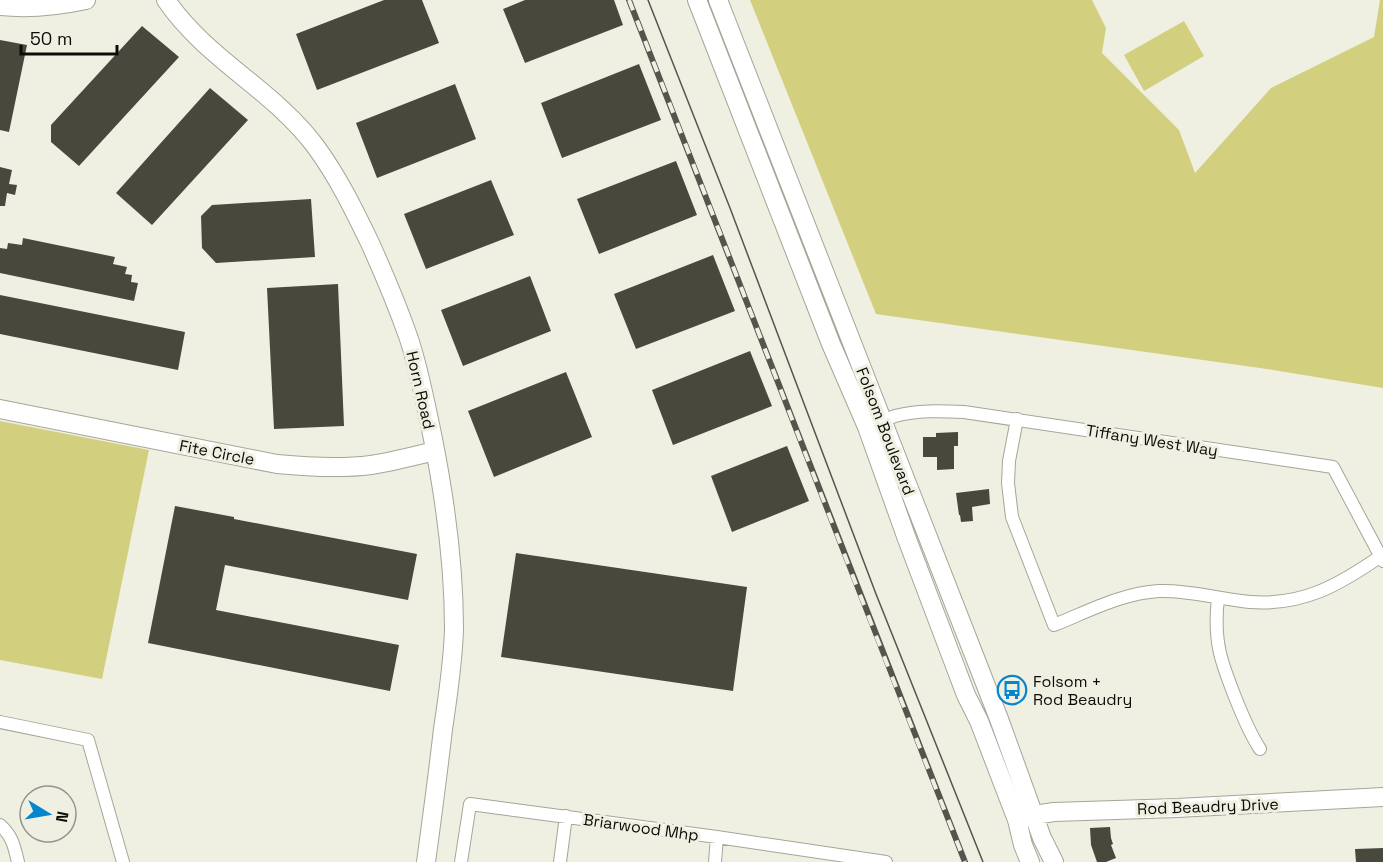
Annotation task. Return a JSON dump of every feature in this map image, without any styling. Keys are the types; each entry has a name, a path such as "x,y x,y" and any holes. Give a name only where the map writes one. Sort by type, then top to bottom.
{"street":[{"path":"0,6 35,7 86,0"},
{"name":"Horn Road","path":"166,0 187,27 270,98 315,146 334,173 361,225 408,337 423,389 446,512 454,632 426,862"},
{"name":"Folsom Boulevard","path":"697,0 831,344 875,424"},
{"name":"Folsom Boulevard","path":"718,0 875,424 995,709 1025,817 1023,845 1030,862"},
{"name":"Fite Circle","path":"0,408 277,464 336,467 370,465 435,451"},
{"name":"Tiffany West Way","path":"875,424 895,416 943,411 964,412 1333,467 1382,558"},
{"path":"1017,420 1009,461 1008,483 1012,517 1054,625 1121,598 1158,591 1260,602 1278,602 1304,597 1337,585 1382,558"},
{"path":"1218,598 1216,636 1222,663 1249,732 1260,749"},
{"path":"0,722 88,740 123,862"},
{"name":"Rod Beaudry Drive","path":"1025,817 1054,812 1383,797"},
{"name":"Briarwood Mhp","path":"461,862 470,804 717,837 822,857 886,862"},
{"name":"Briarwood Mhp","path":"560,862 566,816"},
{"name":"Folsom Boulevard","path":"1025,817 1042,838 1054,862"},
{"path":"0,825 12,839 18,862"},
{"name":"Briarwood Mhp","path":"715,862 717,837"}],"shaded area":[{"path":"750,0 1092,0 1106,28 1102,53 1179,130 1195,173 1271,88 1374,37 1380,0 1383,0 1383,388 1267,369 876,314"},
{"path":"1184,21 1204,56 1144,91 1124,55"},
{"path":"0,421 149,450 102,679 0,660"}],"building":[{"path":"384,0 422,0 439,43 317,90 296,34"},
{"path":"525,0 614,0 623,25 525,63 503,9"},
{"path":"142,26 179,57 79,166 51,142 51,125"},
{"path":"0,40 27,45 9,132 0,130"},
{"path":"639,64 661,120 562,158 541,103"},
{"path":"455,84 476,139 377,178 356,123"},
{"path":"210,88 248,120 152,225 116,193"},
{"path":"676,161 697,215 599,254 577,199"},
{"path":"0,167 12,170 9,184 17,185 15,195 7,193 5,206 0,206"},
{"path":"491,180 514,235 426,269 404,214"},
{"path":"311,199 315,257 216,263 202,248 201,216 212,205"},
{"path":"23,238 115,257 113,264 127,267 125,274 132,275 131,282 138,283 134,301 0,273 0,248 7,249 8,243 22,245"},
{"path":"713,255 735,311 636,349 614,294"},
{"path":"530,276 551,331 463,366 441,310"},
{"path":"338,284 344,426 274,429 267,288"},
{"path":"0,295 185,332 178,370 0,334"},
{"path":"750,351 772,406 673,445 652,390"},
{"path":"566,372 592,437 494,477 468,411"},
{"path":"958,432 958,446 954,446 954,469 937,470 937,457 923,457 923,437 936,437 936,433"},
{"path":"787,446 809,501 732,532 711,476"},
{"path":"989,489 990,504 972,507 973,521 961,522 956,493"},
{"path":"175,506 417,554 408,600 225,565 216,610 399,645 390,691 148,643"},
{"path":"516,553 747,587 733,691 501,657"},
{"path":"1110,827 1113,844 1111,845 1116,858 1106,862 1097,862 1091,845 1090,828"},
{"path":"1383,848 1383,862 1356,862 1355,849"}],"tram line":[{"path":"648,0 730,208 876,594 983,862"}],"railway":[{"path":"629,0 965,862"}],"place":[{"name":"Folsom + Rod Beaudry","path":"1012,690"}]}
